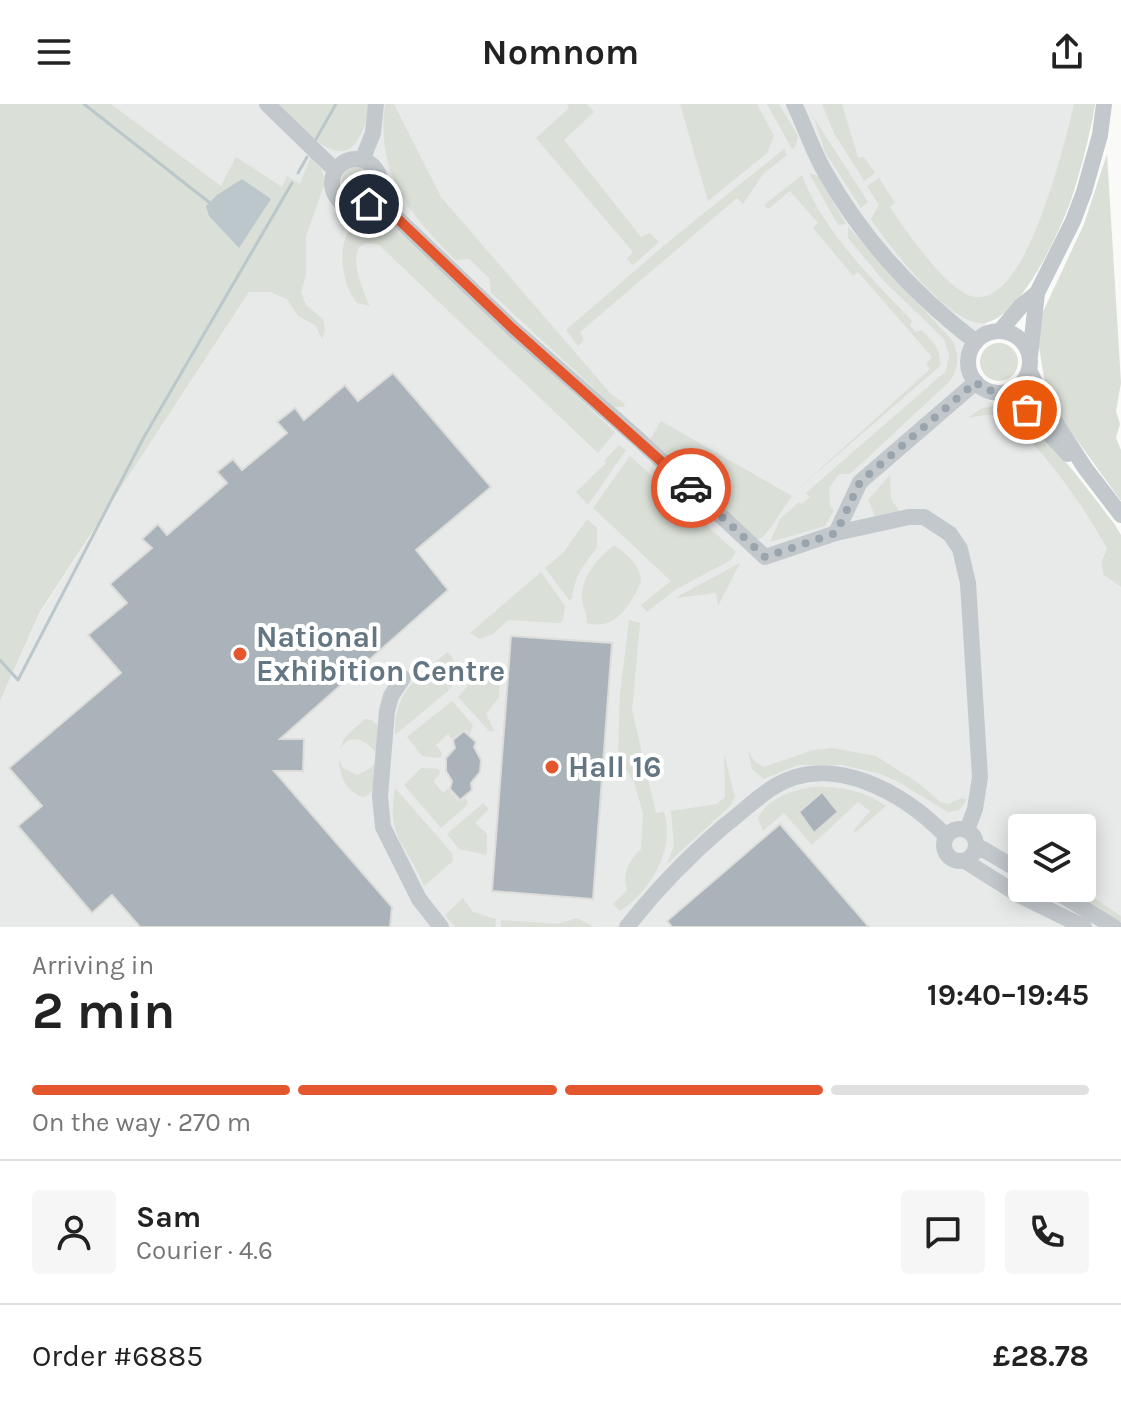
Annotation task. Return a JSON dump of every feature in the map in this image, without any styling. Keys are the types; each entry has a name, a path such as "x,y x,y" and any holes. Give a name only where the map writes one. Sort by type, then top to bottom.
{"street":[{"path":"267,104 335,170"},
{"path":"363,158 373,133 376,104"},
{"path":"794,104 825,172 850,212 942,317 976,342"},
{"path":"1002,393 1024,381 1030,363 1037,293 1084,192 1098,144 1104,104"},
{"path":"363,158 376,168 380,176 381,185 376,198 360,207 342,203 333,191 335,170 343,162 363,158"},
{"path":"376,198 512,328 636,437 765,557 836,533 909,517 924,517 950,534 960,549 968,583 980,777 972,838 973,855 965,861"},
{"path":"1000,331 1037,293"},
{"path":"1085,468 1059,446 1027,410 1002,393 983,389 976,382 968,362 976,342 986,334 1000,331 1016,336 1027,348 1052,417 1121,515"},
{"path":"836,533 860,482 976,382"},
{"path":"403,678 391,696 387,711 380,812 387,837 401,858 419,899 441,927"},
{"path":"627,927 707,841 772,787 797,778 828,775 862,780 905,801 946,836"},
{"path":"1008,862 972,838 953,830 946,836 943,848 947,856 955,861 965,861 1019,895 1084,927"},
{"path":"1073,902 1114,927"}],"shaded area":[{"path":"0,104 111,104 221,186 236,157 282,187 287,176 300,184 311,156 322,170 325,182 306,236 306,274 301,292 306,305 323,319 325,331 322,339 315,325 298,316 287,299 270,292 249,292 40,612 0,701"},
{"path":"84,104 1088,104 1086,129 1002,305 963,351 961,361 969,381 1043,453 1121,554 1121,927 0,927 0,701 40,613 258,278 221,186"},
{"path":"278,104 370,104 363,130 354,145 343,151 319,142"},
{"path":"385,104 394,104 441,197 611,394 625,404 624,407 614,407 491,293 489,278 469,259 455,260 423,226 399,191 391,173 384,130"},
{"path":"567,104 587,104 594,112 564,140 641,237 650,233 659,242 633,265 627,259 633,252 536,138 569,108"},
{"path":"680,104 757,104 774,136 767,153 708,201"},
{"path":"767,104 779,104 798,136 792,149"},
{"path":"822,104 842,104 858,158 864,157 875,173 864,181 834,133"},
{"path":"1074,104 1095,104 1093,117 1074,190 1047,253 1036,274 1009,309 994,320 980,323 967,319 936,297 879,231 871,219 879,205 867,186 879,178 895,203 890,207 896,217 926,257 950,282 971,296 991,294 1009,278 1040,220"},
{"path":"814,118 868,202 861,208 825,152"},
{"path":"784,149 787,155 763,174 743,204 737,198 580,332 584,340 578,346 566,330 673,238"},
{"path":"1107,154 1121,383 1116,411 1120,424 1116,438 1121,450 1121,501 1061,418 1046,390 1039,347 1041,316 1084,224"},
{"path":"358,166 369,171 374,182 369,193 358,198 347,193 342,182 347,171"},
{"path":"809,173 818,176 846,224 838,225"},
{"path":"802,175 835,235 912,321 910,326 916,332 921,330 935,346 940,366 797,490 930,369 926,364 932,357 858,272 853,276 813,228 818,223 790,191 768,209 764,205"},
{"path":"242,179 271,199 239,248 209,216 206,206"},
{"path":"371,214 382,217 425,255 615,432 598,453 379,245 367,243 360,247 356,255 362,288 370,306 357,303 350,292 343,266 345,240 359,220"},
{"path":"848,227 952,340 957,356 956,367 949,382 850,474 839,474 829,488 830,507 834,510 825,526 770,542 780,519 799,502 802,504 810,497 806,493 946,371 949,354 944,339 882,279 848,238"},
{"path":"999,343 1013,348 1018,362 1013,376 999,381 985,376 980,362 985,348"},
{"path":"1000,405 1014,412 1046,439 1115,525 1121,535 1121,587 1103,574 1102,561 1107,549 1088,516 1040,452 1007,421 993,415 968,418 982,408"},
{"path":"661,421 792,496 762,537 758,540 650,440"},
{"path":"619,445 626,450 588,505 576,492 606,463 604,461"},
{"path":"630,456 736,552 731,560 675,590 647,612 641,605 671,581 593,508"},
{"path":"890,475 891,499 900,512 876,518 868,500"},
{"path":"587,519 597,528 597,547 580,571 572,599 569,600 545,568 564,552"},
{"path":"614,545 636,565 641,582 627,607 614,620 587,623 582,599 584,583 597,562"},
{"path":"740,563 718,606 716,593 675,598"},
{"path":"541,572 565,606 560,623 508,620 493,634 480,639 470,633"},
{"path":"629,620 640,623 632,710 656,813 664,812 667,826 658,868 641,893 620,911 613,904 627,890 625,878 628,867 641,849 643,813 634,782 618,757 620,694"},
{"path":"448,652 454,660 455,670 449,690 395,735 398,707 403,696 417,677"},
{"path":"482,669 500,670 499,697 486,714 494,730 490,732 458,697"},
{"path":"452,701 473,725 470,734 465,729 452,739 448,734 436,745 442,753 440,758 422,756 407,737"},
{"path":"365,719 372,720 378,726 377,754 368,745 353,739 339,751 345,737"},
{"path":"832,748 876,756 921,785 940,802 948,804 962,798 967,800 959,810 948,812 881,774 843,765 798,765 763,779 752,769 748,751 754,761 764,767 813,750"},
{"path":"724,753 735,797 731,805 667,864 674,845 671,811 717,804 725,797"},
{"path":"339,760 343,768 357,775 376,762 375,782 368,795 358,795 349,788 342,778"},
{"path":"421,768 439,769 440,774 433,781 443,793 448,789 459,802 466,798 468,804 441,828 404,785"},
{"path":"811,787 850,790 886,806 856,832 853,831 870,811 858,802 812,845 784,813 763,831 758,818 768,805 788,793"},
{"path":"395,788 452,853 453,861 424,886 396,831 393,819"},
{"path":"483,803 489,809 475,823 487,834 487,855 459,849 447,834"},
{"path":"463,898 473,912 496,919 495,927 455,927 445,915"},
{"path":"1096,899 1121,916 1121,923 1086,902 1096,902"},
{"path":"577,918 594,927 501,927 501,920 558,924"}],"building":[{"name":"National Exhibition Centre","path":"393,373 491,487 416,550 448,590 280,739 304,739 303,771 274,771 392,907 390,927 140,927 112,895 92,913 18,826 42,806 9,768 121,673 88,635 127,603 110,584 152,548 142,539 158,524 167,535 227,483 217,472 233,459 242,470 287,433 277,422 295,408 304,420 345,385 358,401"},
{"name":"Hall 16","path":"511,636 612,643 593,899 492,891"},
{"path":"464,731 476,742 474,747 481,760 480,772 471,783 472,790 460,800 450,789 452,781 446,771 446,758 455,748 453,740"},
{"path":"822,792 838,812 814,833 799,812"},
{"path":"780,824 869,927 672,927 667,921"}],"waterway":[{"path":"84,104 210,203"},
{"path":"316,139 336,104"},
{"path":"298,173 307,157"},
{"path":"0,660 18,680 144,437 292,183"}],"way so far":[{"path":"691,488 765,557 836,533 860,482 976,382 983,389 1002,393 1027,410"}],"place":[{"name":"National Exhibition Centre","path":"240,654"},
{"name":"Hall 16","path":"552,767"}],"route":[{"path":"369,204 376,198 512,328 691,488"}]}
